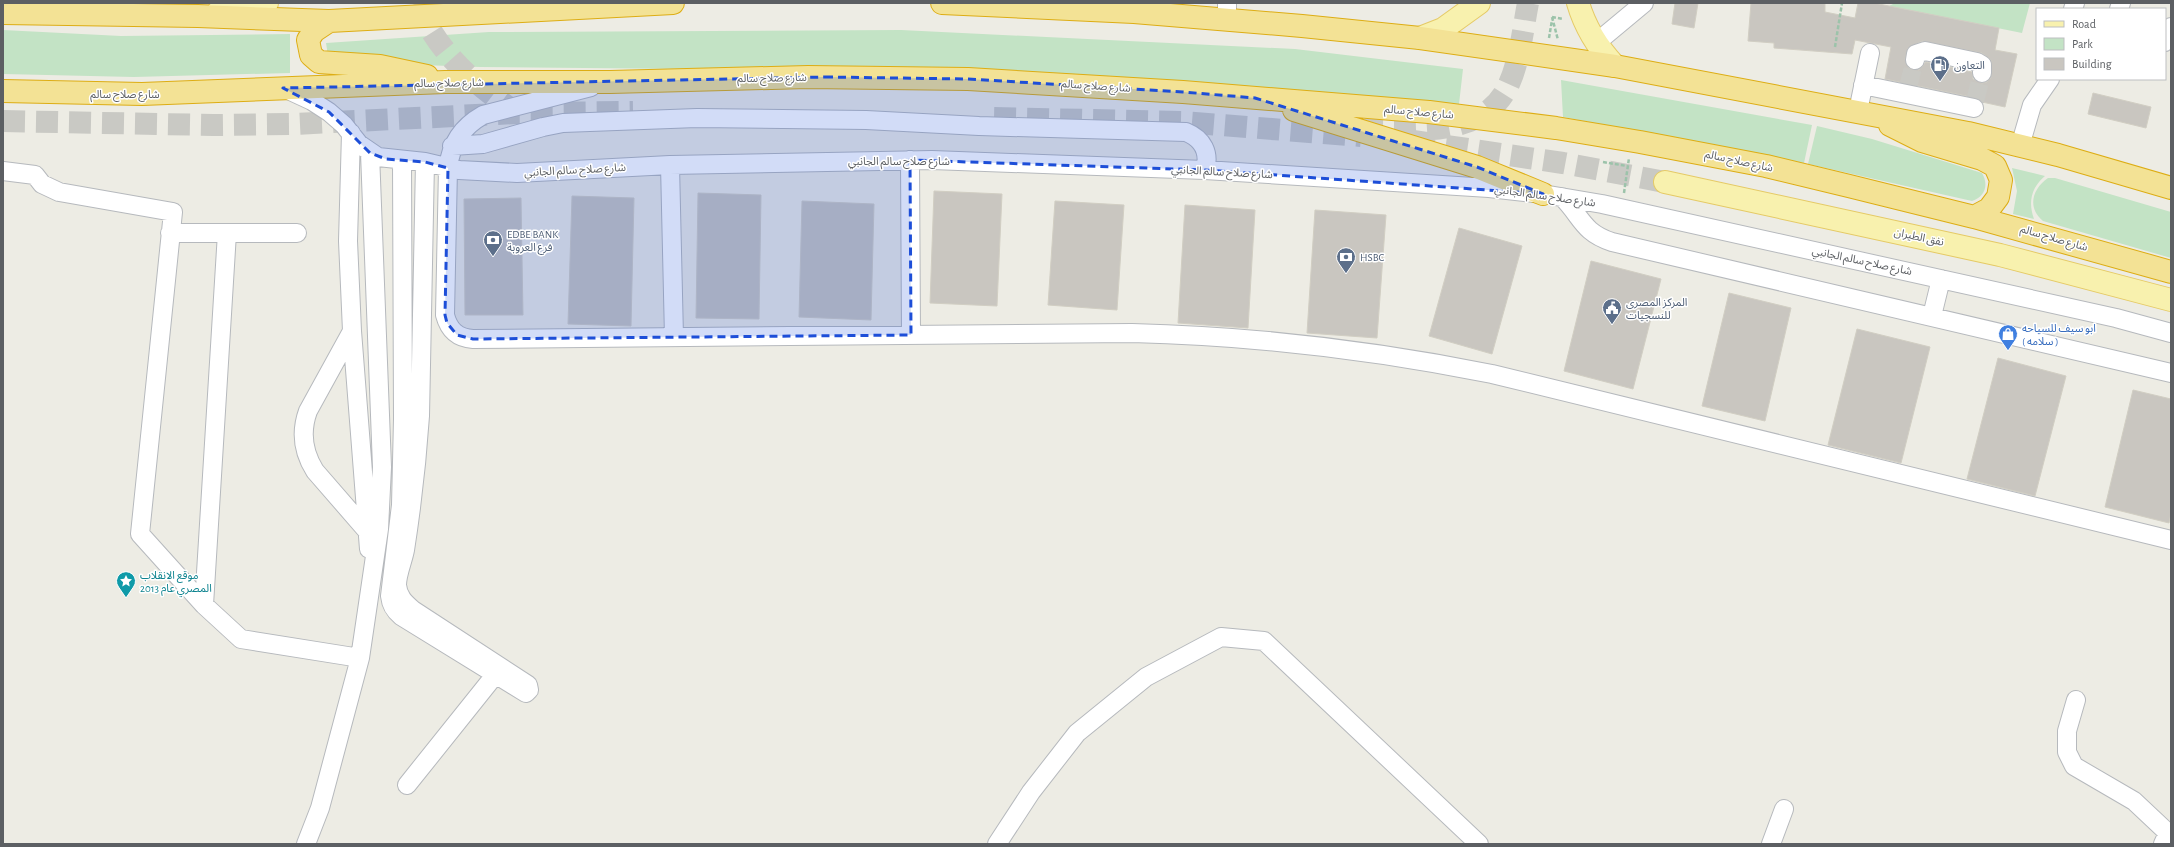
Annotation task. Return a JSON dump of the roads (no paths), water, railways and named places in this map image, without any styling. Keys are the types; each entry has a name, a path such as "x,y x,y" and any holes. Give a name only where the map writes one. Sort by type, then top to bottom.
{"highway":[{"path":"3,13 198,16 329,21 619,4 673,3"},
{"path":"942,3 987,3 1227,11 1615,66 1968,133 2171,188"},
{"path":"329,21 314,31 308,40 311,55 318,62 399,69 445,82"},
{"name":"شارع صلاح سالم","path":"3,91 142,94 445,82 610,82 753,78 920,78 1112,86 1429,112 1556,128 1632,140 1773,168 1974,217 2171,272"},
{"path":"1255,98 1477,167 1553,195"},
{"path":"1868,113 1912,137 1982,159 1995,166 2001,180 1998,196 1989,209 1974,217"}],"main road":[{"path":"198,16 267,3"},
{"path":"465,3 486,12"},
{"path":"1420,38 1444,29 1480,3"},
{"path":"1578,3 1584,22 1596,43 1615,66"},
{"name":"نفق الطيران","path":"1666,182 2000,255 2171,300"}],"street":[{"path":"1596,43 1644,3"},
{"path":"2166,40 2171,27"},
{"path":"1915,60 1916,54 1922,51 1978,62 1982,65 1982,74"},
{"path":"1868,113 1863,85 1870,53"},
{"path":"2020,146 2032,105 2049,80"},
{"path":"610,82 483,115 462,131 452,146 448,168 445,315 447,323 457,335 473,339 1087,333 1178,334 1276,341 1403,357 1492,374 2171,540"},
{"path":"1863,85 1907,91 1974,104 1968,133"},
{"name":"شارع صلاح سالم الجانبي","path":"283,88 321,106 351,133 359,144 370,153 386,159 425,162 448,168 506,173 670,165 910,160 1205,170 1489,188 1553,195 1622,209 2116,318 2171,333"},
{"path":"452,146 483,144 543,127 569,123 746,118 866,120 987,126 1180,131 1193,135 1203,144 1207,157 1205,170"},
{"path":"351,133 348,241 352,331 372,573"},
{"path":"306,844 320,808 360,658 379,529 382,467 370,153"},
{"path":"402,160 403,427 401,505 391,604 395,611 401,616 524,693 529,690 528,685 405,603 399,594 397,584 405,551 417,458 420,416 425,162"},
{"path":"910,160 911,335"},
{"path":"670,165 674,337"},
{"path":"3,171 35,174 42,184 59,192 172,212 140,534 204,605 241,638 360,658"},
{"path":"1553,195 1585,227 1598,236 1612,242 2171,373"},
{"path":"170,233 296,233"},
{"path":"204,605 227,233"},
{"path":"1932,316 1941,279"},
{"path":"352,331 308,411 305,421 303,442 309,462 315,471 368,532"},
{"path":"997,844 1031,792 1077,734 1146,677 1221,637 1264,641 1479,844"},
{"path":"406,785 494,675"},
{"path":"2076,700 2067,731 2067,752 2074,766 2134,801 2168,833 2163,844"},
{"path":"1771,844 1784,809"}],"tunnel":[{"path":"417,3 425,21 435,37 458,66 501,102 517,113"},
{"path":"1361,130 1424,130 1445,128 1465,123 1482,115 1498,102 1509,84 1519,54 1528,3"},
{"path":"1908,87 1915,60"},
{"path":"1975,101 1982,73"},
{"path":"3,121 213,125 294,124 517,113 633,112"},
{"path":"994,118 1183,122 1361,136"},
{"path":"1413,141 1563,163 1665,182"}],"place":[{"name":"التعاون","path":"1940,82"},
{"name":"EDBE BANK فرع العروبة","path":"493,257"},
{"name":"HSBC","path":"1346,274"},
{"name":"المركز المصرى للنسجيات","path":"1612,325"},
{"name":"ابو سيف للسياحه ( سلامه )","path":"2008,351"},
{"name":"موقع الانقلاب المصري عام 2013","path":"126,598"}]}
